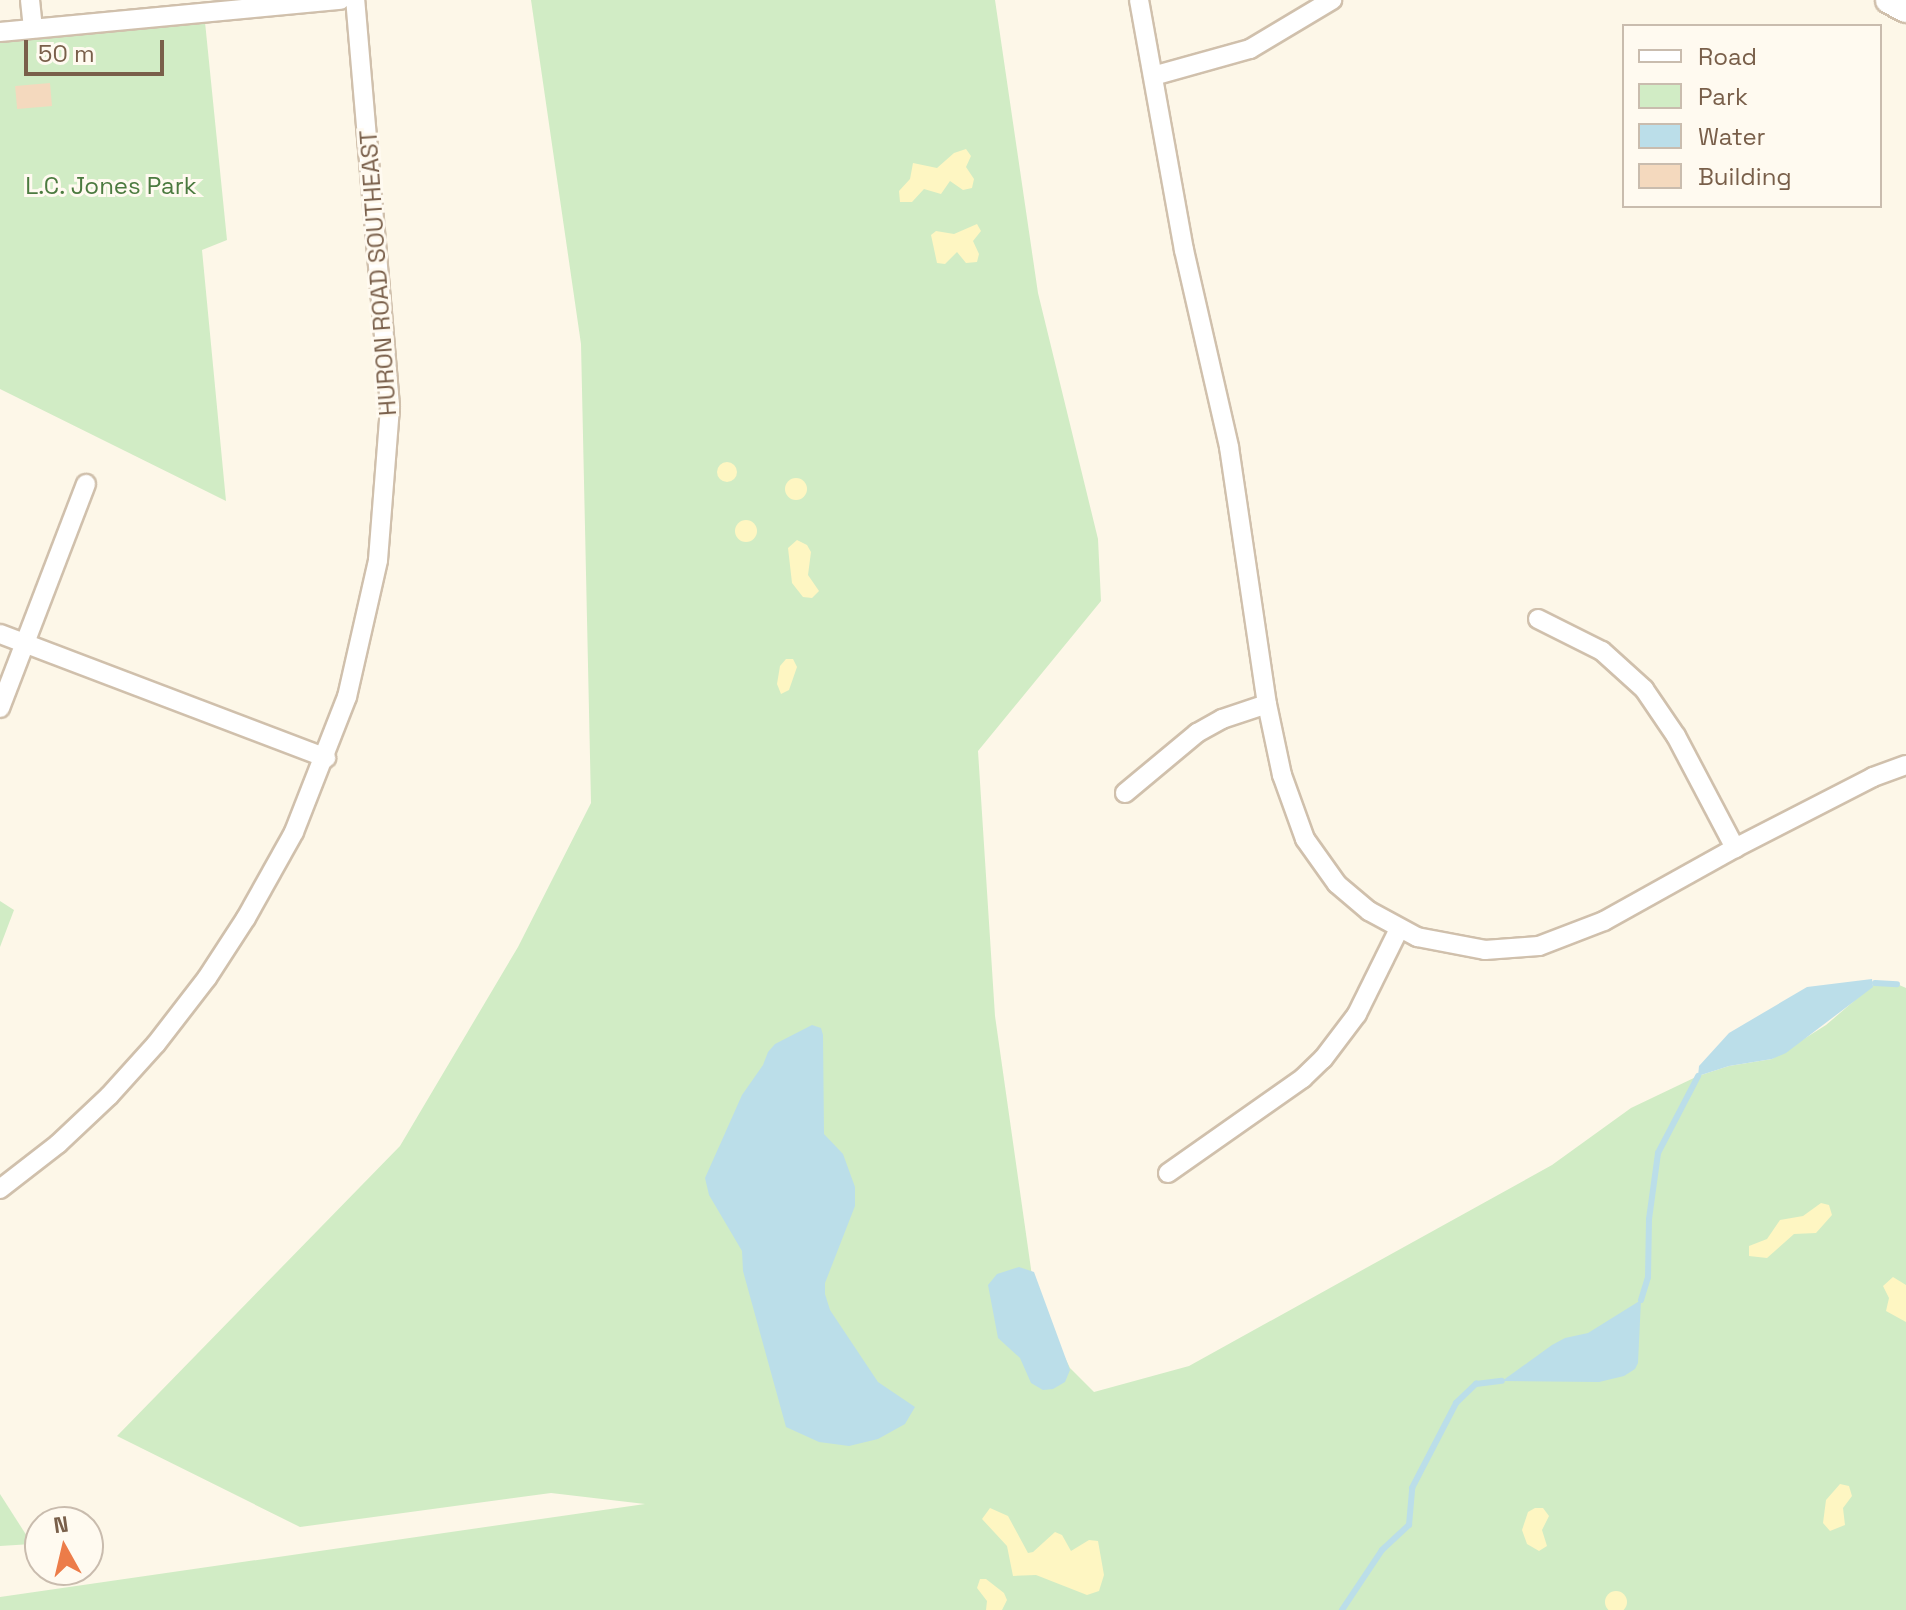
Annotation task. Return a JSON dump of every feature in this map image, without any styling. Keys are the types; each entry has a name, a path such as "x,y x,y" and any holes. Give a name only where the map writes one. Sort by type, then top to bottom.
{"main road":[{"path":"1889,0 1906,9"}],"street":[{"path":"30,0 33,28"},
{"path":"0,32 340,0"},
{"name":"HURON ROAD SOUTHEAST","path":"0,1189 79,1126 156,1044 191,1000 274,870 326,758 347,697 378,560 389,449 389,364 355,0"},
{"path":"1139,0 1184,250 1229,447 1267,704 1289,801 1305,839 1337,884 1369,911 1399,929 1457,948 1512,950 1539,946 1604,921 1735,848 1873,777 1906,765"},
{"path":"1153,76 1250,49 1332,0"},
{"path":"0,708 22,643 86,484"},
{"path":"1538,619 1602,651 1644,689 1676,736 1735,848"},
{"path":"0,634 326,758"},
{"path":"1125,793 1197,733 1222,719 1267,704"},
{"path":"1168,1173 1303,1078 1323,1059 1357,1014 1399,929"}],"green space":[{"path":"531,0 995,0 1038,293 1098,539 1101,601 978,751 995,1016 1032,1276 1050,1327 1070,1368 1094,1392 1189,1366 1552,1165 1631,1108 1698,1076 1729,1066 1772,1059 1826,1025 1875,983 1897,984 1906,988 1906,1610 0,1610 0,1597 76,1586 104,1586 104,1582 645,1504 551,1493 300,1527 117,1436 400,1146 518,947 591,803 581,344"},
{"name":"L.C. Jones Park","path":"205,22 227,240 202,250 226,501 0,389 0,42"},
{"path":"0,901 14,910 0,947"},
{"path":"0,1494 24,1532 24,1544 0,1546"}],"sand":[{"path":"966,149 971,156 966,167 974,179 972,188 963,190 950,181 941,194 924,189 912,202 900,202 899,191 910,179 913,163 937,168 954,153"},
{"path":"977,224 981,231 973,241 979,254 977,262 966,263 957,252 945,264 937,263 931,235 936,231 954,234"},
{"path":"723,462 731,462 737,472 731,482 723,482 717,476 717,468"},
{"path":"796,478 807,489 796,500 785,489"},
{"path":"742,520 750,520 757,531 750,542 742,542 735,535 735,527"},
{"path":"797,540 807,545 811,552 808,575 819,591 812,598 803,597 792,583 788,548"},
{"path":"786,659 793,659 797,667 789,690 781,694 777,684 780,666"},
{"path":"1821,1203 1829,1205 1832,1215 1816,1233 1794,1234 1767,1258 1749,1256 1749,1246 1767,1239 1780,1220 1803,1216"},
{"path":"1893,1277 1906,1285 1906,1322 1886,1311 1889,1298 1883,1286"},
{"path":"1840,1484 1849,1486 1852,1496 1843,1508 1845,1525 1830,1531 1823,1523 1826,1500"},
{"path":"990,1508 1008,1516 1028,1553 1055,1532 1062,1535 1071,1551 1089,1540 1098,1541 1104,1575 1099,1591 1087,1595 1036,1575 1013,1576 1007,1546 982,1519"},
{"path":"1543,1508 1549,1516 1542,1530 1547,1546 1539,1551 1527,1544 1522,1530 1528,1512"},
{"path":"980,1579 986,1579 1004,1593 1007,1600 1002,1610 986,1610 987,1601 977,1588"},
{"path":"1616,1591 1626,1598 1624,1610 1608,1610 1605,1602 1608,1594"}],"water":[{"path":"1872,979 1873,987 1786,1053 1698,1076 1699,1066 1729,1033 1807,987"},
{"path":"812,1025 821,1028 823,1035 824,1134 843,1154 855,1187 855,1206 825,1283 825,1294 830,1310 878,1382 915,1407 905,1424 878,1439 849,1446 819,1442 786,1427 743,1271 742,1251 709,1195 705,1178 742,1095 763,1065 768,1052 775,1044"},
{"path":"1019,1267 1034,1272 1070,1370 1065,1382 1053,1389 1043,1390 1031,1383 1020,1358 998,1338 988,1285 997,1274"},
{"path":"1641,1300 1638,1363 1624,1376 1599,1382 1502,1381 1552,1345 1565,1338 1588,1333"}],"building":[{"path":"50,83 52,106 17,109 15,86"}],"waterway":[{"path":"1875,983 1897,984"},
{"path":"1641,1300 1648,1277 1649,1219 1658,1153 1698,1076"},
{"path":"1342,1610 1382,1550 1409,1525 1412,1488 1456,1403 1476,1384 1502,1381"}]}
